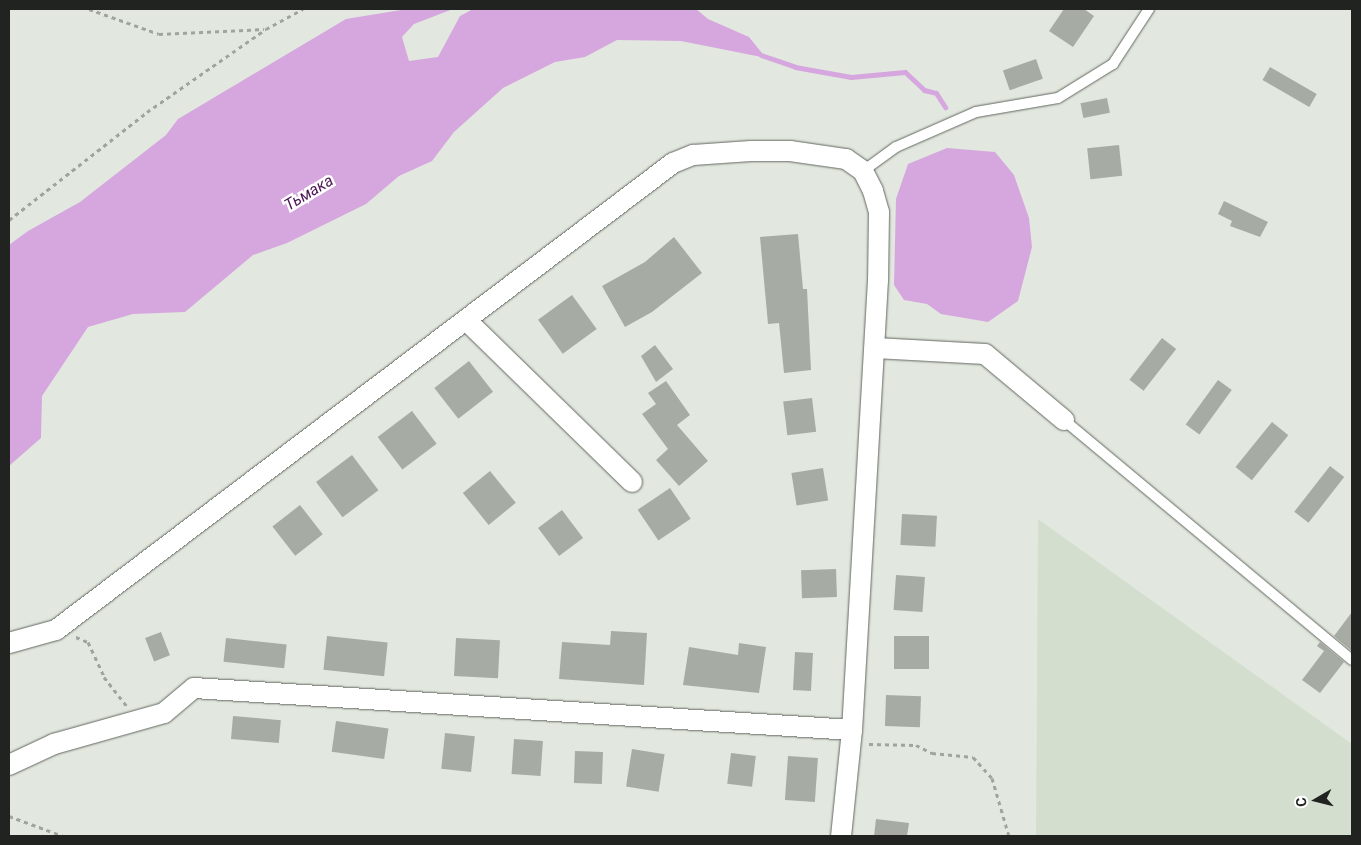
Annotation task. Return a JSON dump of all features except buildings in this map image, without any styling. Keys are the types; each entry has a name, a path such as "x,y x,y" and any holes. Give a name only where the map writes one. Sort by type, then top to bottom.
{"street":[{"path":"9,643 56,630 466,320 633,190 672,163 693,155 790,151 846,159 863,171 874,191 879,212 875,348 852,730 841,836"},
{"path":"466,320 632,482"},
{"path":"875,348 985,354 1064,420"},
{"path":"9,765 54,744 164,713 194,688 852,730"}],"lane":[{"path":"863,171 896,147 976,112 1058,98 1113,64 1149,9"},
{"path":"1064,420 1352,660"}],"path":[{"path":"89,9 160,34 266,29"},
{"path":"9,220 147,112 266,29 302,9"},
{"path":"56,630 88,642 104,677 129,707 149,718"},
{"path":"852,730 868,744 916,745 932,752 973,757 992,778 1009,836"},
{"path":"9,816 63,836"}],"shaded area":[{"path":"1038,519 1352,744 1352,836 1036,836"}],"water":[{"name":"Тьмака","path":"407,9 453,9 414,24 402,37 409,61 438,57 460,16 473,9 696,9 708,19 749,37 766,58 681,41 617,40 585,57 555,62 503,88 454,132 432,161 399,176 366,204 287,243 253,255 185,312 133,314 88,327 42,396 41,438 9,466 9,245 28,231 80,202 166,135 178,119 346,19"},
{"path":"947,148 995,152 1014,175 1029,218 1032,247 1018,301 988,322 941,314 927,304 904,300 894,285 896,199 908,164"}],"waterway":[{"path":"761,55 795,67 851,77 905,72 924,90 936,93 945,107"}]}
